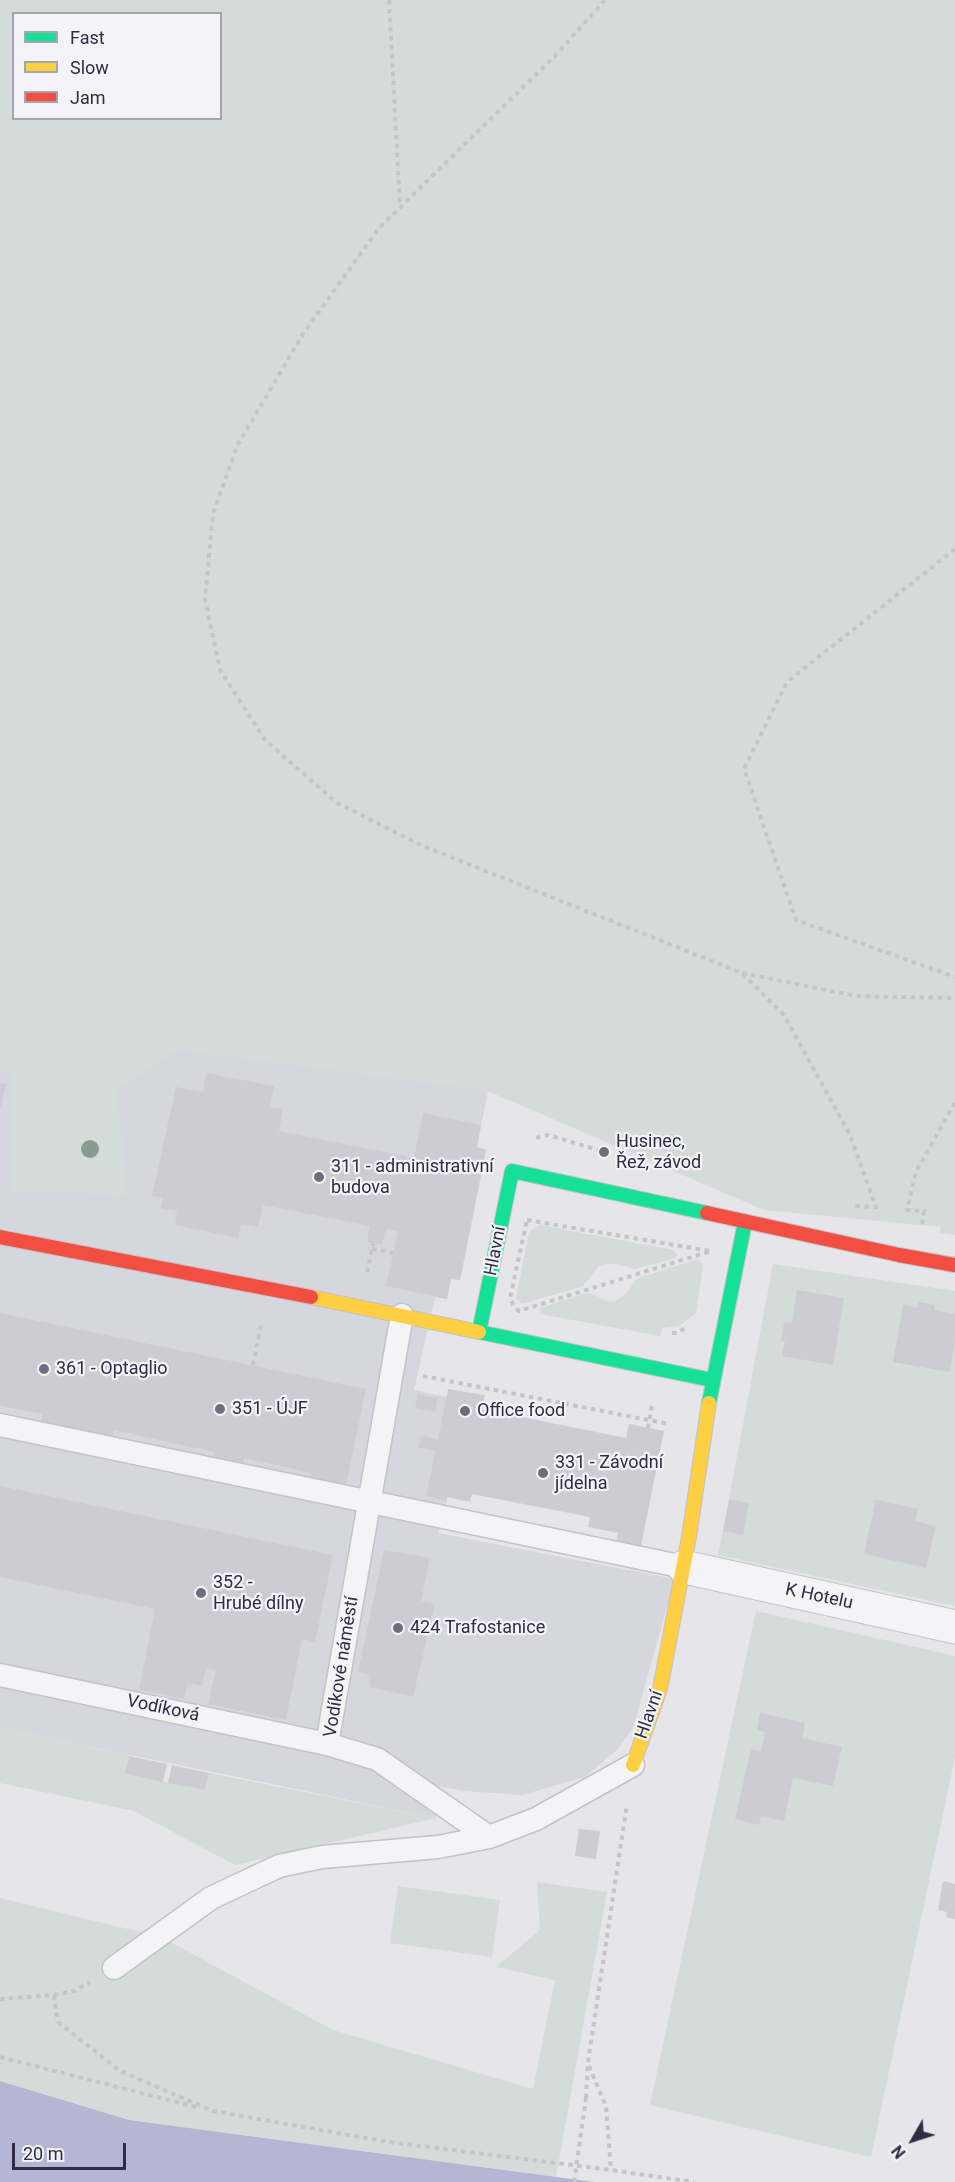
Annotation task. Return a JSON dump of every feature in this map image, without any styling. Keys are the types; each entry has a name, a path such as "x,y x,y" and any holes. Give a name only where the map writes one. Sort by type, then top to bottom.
{"street":[{"name":"Hlavní","path":"479,1332 512,1171 899,1256 955,1265"},
{"name":"Hlavní","path":"633,1765 660,1689 684,1567 712,1380 745,1222"},
{"path":"0,1237 402,1315 712,1380"},
{"name":"K Hotelu","path":"684,1567 955,1627"}],"lane":[{"name":"Vodíkové náměstí","path":"402,1315 327,1744 377,1759 489,1837"},
{"path":"0,1425 684,1567"},
{"name":"Vodíková","path":"0,1674 327,1744"},
{"path":"114,1968 211,1898 279,1866 322,1857 401,1848 438,1847 489,1837 536,1819 633,1765"}],"path":[{"path":"389,0 400,207"},
{"path":"604,0 556,55 379,228 303,334 237,446 213,514 205,599 220,670 265,740 337,802 423,846 742,973 856,996 955,998"},
{"path":"955,549 787,682 744,769 796,920 955,977"},
{"path":"742,973 784,1016 850,1135 876,1207"},
{"path":"907,1210 916,1172 955,1102"},
{"path":"527,1220 711,1251 519,1311 510,1298 527,1220"},
{"path":"372,1249 393,1253"},
{"path":"253,1365 261,1323"},
{"path":"418,1375 671,1425"},
{"path":"466,1392 467,1385"},
{"path":"648,1428 650,1420"},
{"path":"574,2182 586,2097 588,2062 633,1765"},
{"path":"0,1999 54,1995 58,2022 120,2071 213,2111"},
{"path":"0,2057 213,2111 389,2142 694,2182"},
{"path":"588,2062 606,2106 611,2170"}],"shaded area":[{"path":"0,0 955,0 955,1235 940,1233 941,1227 764,1210 488,1091 178,1050 117,1089 127,1196 11,1190 11,1074 0,1071"},
{"path":"0,488 488,1091 477,1147 486,1150 460,1280 451,1279 447,1299 435,1297 414,1390 447,1397 438,1439 421,1435 418,1448 435,1451 426,1496 447,1501 438,1533 675,1579 633,1728 618,1749 585,1777 522,1795 440,1787 436,1818 0,1728"},
{"path":"540,1225 673,1250 677,1254 676,1258 635,1269 617,1264 599,1266 583,1286 522,1304 516,1299 528,1236 531,1230"},
{"path":"696,1260 700,1261 703,1266 696,1313 679,1326 662,1328 660,1336 540,1314 540,1308 587,1293 614,1302 626,1294 635,1281 641,1277"},
{"path":"773,1264 955,1291 955,1606 718,1555 723,1531 742,1534 749,1503 729,1499"},
{"path":"756,1611 955,1656 955,1757 871,2157 650,2105"},
{"path":"0,1728 129,1755 126,1774 205,1790 209,1773 436,1818 235,1865 134,1811 0,1783"},
{"path":"537,1882 607,1892 556,2177 129,2120 0,2081 0,1898 161,1937 333,2030 533,2089 555,1980 496,1967 540,1930"},
{"path":"398,1886 500,1900 492,1957 390,1943"}],"water":[{"path":"0,2081 129,2120 594,2182 0,2182"}],"building":[{"name":"311 - administrativní budova","path":"206,1073 274,1086 270,1107 283,1109 279,1131 414,1158 423,1113 481,1125 477,1147 486,1150 460,1280 451,1279 447,1299 386,1286 398,1231 386,1229 382,1245 373,1244 367,1242 370,1226 263,1205 258,1227 241,1224 238,1238 175,1225 177,1211 161,1208 163,1198 152,1196 176,1087 203,1092"},
{"path":"0,1083 6,1084 1,1107 0,1106"},
{"path":"797,1290 844,1298 833,1365 782,1356 785,1341 781,1341 784,1322 792,1323"},
{"path":"919,1302 935,1305 934,1310 955,1314 955,1342 950,1372 893,1362 903,1305 917,1308"},
{"name":"351 - ÚJF","path":"0,1313 366,1389 345,1489 310,1481 312,1473 244,1458 243,1466 212,1460 214,1452 114,1430 112,1438 40,1424 43,1414 0,1406"},
{"name":"331 - Závodní jídelna","path":"448,1389 485,1395 482,1409 626,1438 629,1424 664,1431 641,1546 616,1541 618,1533 588,1527 590,1517 472,1494 470,1502 447,1497 447,1501 426,1496 435,1451 418,1448 421,1435 438,1439"},
{"path":"418,1394 438,1398 435,1412 415,1408"},
{"name":"352 - Hrubé dílny","path":"0,1486 333,1555 315,1642 302,1639 286,1720 208,1704 216,1670 206,1668 202,1686 188,1683 184,1699 139,1690 155,1609 0,1577"},
{"path":"729,1499 749,1503 743,1535 723,1531"},
{"path":"876,1500 918,1509 915,1521 936,1526 926,1568 864,1554"},
{"name":"424 Trafostanice","path":"384,1550 430,1558 421,1601 435,1604 413,1697 371,1687 368,1674 358,1672"},
{"path":"760,1713 805,1723 802,1738 842,1747 833,1786 793,1778 784,1821 761,1816 759,1825 735,1819 751,1749 761,1751 765,1732 757,1730"},
{"path":"129,1756 167,1764 163,1782 125,1774"},
{"path":"172,1765 209,1773 205,1790 168,1783"},
{"path":"579,1829 600,1831 596,1859 575,1856"},
{"path":"943,1881 955,1884 955,1919 946,1917 947,1912 938,1910"}],"traffic: fast":[{"path":"707,1213 512,1171 479,1332 712,1380"},
{"path":"709,1403 745,1222"}],"traffic: slow":[{"path":"311,1297 479,1332"},
{"path":"633,1765 660,1689 689,1537 709,1403"}],"traffic: jam":[{"path":"707,1213 955,1265"},
{"path":"0,1237 311,1297"}],"place":[{"name":"Husinec, Řež, závod","path":"604,1152"},
{"name":"311 - administrativní budova","path":"319,1177"},
{"name":"361 - Optaglio","path":"44,1369"},
{"name":"351 - ÚJF","path":"220,1409"},
{"name":"Office food","path":"465,1411"},
{"name":"331 - Závodní jídelna","path":"543,1473"},
{"name":"352 - Hrubé dílny","path":"201,1593"},
{"name":"424 Trafostanice","path":"398,1628"}]}
